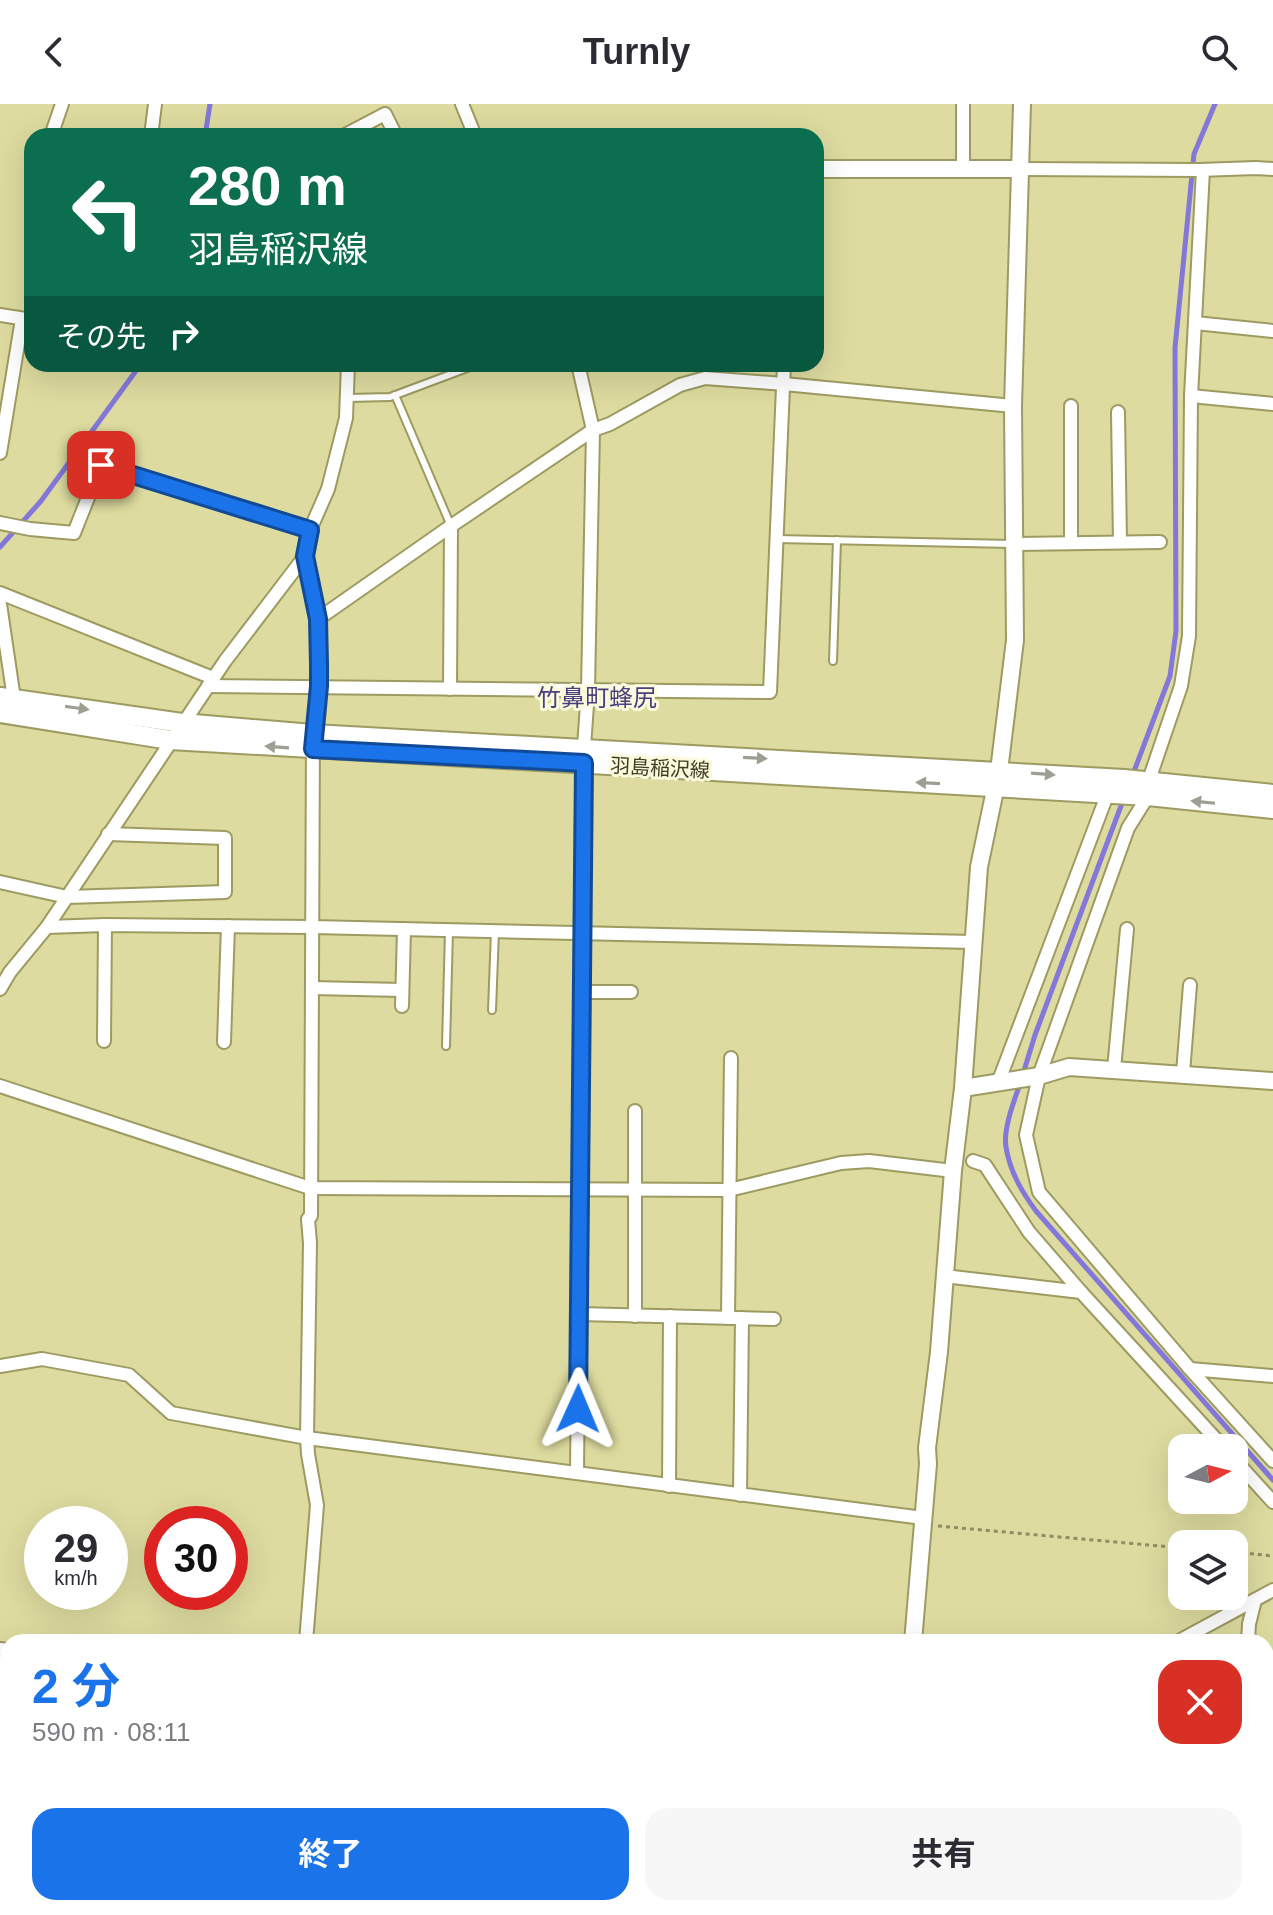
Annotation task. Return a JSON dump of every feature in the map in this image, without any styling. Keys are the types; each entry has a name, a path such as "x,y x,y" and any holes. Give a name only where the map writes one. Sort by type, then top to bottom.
{"main road":[{"name":"羽島稲沢線","path":"7,698 313,741"},
{"name":"羽島稲沢線","path":"0,713 170,740 313,741 1273,794"},
{"name":"羽島稲沢線","path":"1129,787 1273,809"}],"street":[{"path":"54,128 62,104"},
{"path":"152,128 155,104"},
{"path":"462,104 472,128"},
{"path":"963,104 963,169"},
{"path":"914,1634 927,1448 963,1088 979,867 997,779 1015,640 1013,406 1022,104"},
{"path":"358,128 385,114 392,128"},
{"path":"1256,168 1273,157"},
{"path":"824,169 1273,169"},
{"path":"1201,170 1191,396 1189,636 1181,686 1129,787 1020,1079 1026,1135 1039,1192 1273,1461"},
{"path":"0,315 24,319"},
{"path":"1195,323 1273,331"},
{"path":"0,453 24,335"},
{"path":"307,1634 317,1505 307,1438 313,741 319,686 318,619 305,556 310,530 328,489 346,418 348,372"},
{"path":"577,1473 584,755 593,430 580,372"},
{"path":"0,593 210,682 450,689 770,692 784,372"},
{"path":"318,619 593,430 610,424 680,385 705,378 1013,406"},
{"path":"1191,396 1273,404"},
{"path":"1071,406 1071,543"},
{"path":"1118,412 1120,542"},
{"path":"6,524 74,533 101,465 310,530"},
{"path":"450,689 451,526"},
{"path":"1015,544 1160,542"},
{"path":"0,989 5,971 47,927 210,682 305,556"},
{"path":"0,604 7,698"},
{"path":"1020,1079 1128,828 1129,787"},
{"path":"0,882 67,897 225,892 225,838 108,834"},
{"path":"104,1041 105,925"},
{"path":"224,1042 228,926"},
{"path":"47,927 312,927 973,942"},
{"path":"402,1006 404,929"},
{"path":"1114,1069 1127,929"},
{"path":"1183,1073 1190,985"},
{"path":"312,988 402,990"},
{"path":"582,992 631,992"},
{"path":"728,1318 731,1058"},
{"path":"963,1088 1069,1067 1273,1081"},
{"path":"0,1086 310,1188 729,1190 841,1163 869,1161 953,1171"},
{"path":"635,1111 635,1316"},
{"path":"973,1161 985,1165 1029,1232 1211,1434"},
{"path":"944,1276 1081,1292"},
{"path":"579,1314 774,1319"},
{"path":"669,1486 670,1316"},
{"path":"740,1495 742,1318"},
{"path":"0,1366 42,1359 129,1375 171,1413 307,1438 923,1522"},
{"path":"1190,1369 1273,1376"},
{"path":"1248,1474 1273,1502"},
{"path":"1192,1634 1273,1590"},
{"path":"1248,1634 1255,1600"}],"lane":[{"path":"347,398 390,397 457,372"},
{"path":"395,395 451,526"},
{"path":"777,539 1015,544"},
{"path":"833,661 837,540"},
{"path":"446,1046 449,930"},
{"path":"492,1010 495,931"}],"path":[{"path":"923,1522 1168,1547"},
{"path":"1248,1553 1273,1556"}],"waterway":[{"path":"206,128 210,104"},
{"path":"1133,774 1170,676 1176,631 1175,348 1194,154 1215,104"},
{"path":"0,547 41,501 135,372"},
{"path":"1023,1074 1124,798"},
{"path":"1020,1084 1005,1140 1010,1165 1026,1196 1273,1480"}],"district":[{"name":"竹鼻町蜂尻","path":"597,698"}],"route":[{"path":"101,465 310,530 305,556 318,619 319,664 313,749 584,763 578,1409"}]}
